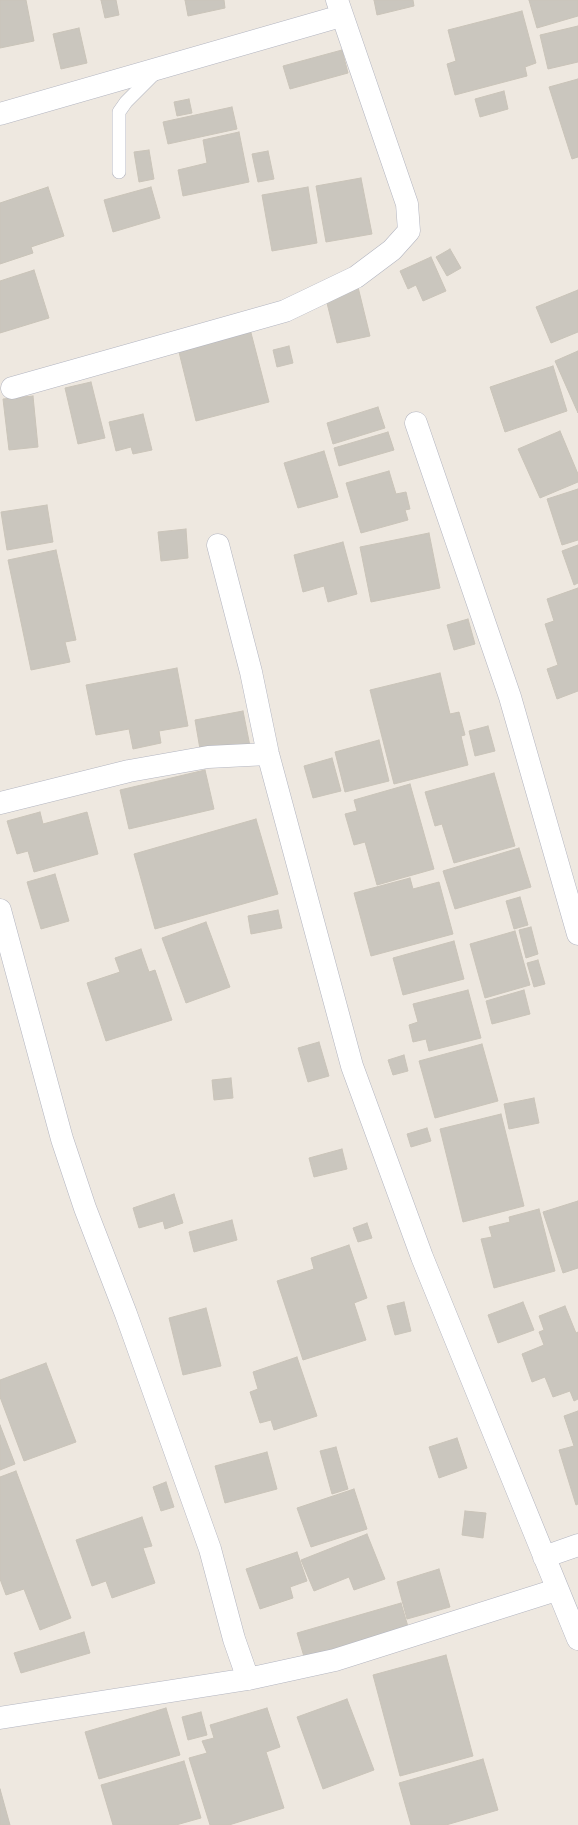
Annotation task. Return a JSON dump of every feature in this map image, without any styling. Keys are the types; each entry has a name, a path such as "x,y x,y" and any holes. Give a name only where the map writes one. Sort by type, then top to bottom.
{"street":[{"path":"0,114 161,67 339,8 407,204 409,231 392,250 356,277 285,311 12,388"},
{"path":"416,423 510,697 578,934"},
{"path":"218,545 250,672 268,754 352,1066 422,1257 556,1590 578,1639"},
{"path":"0,803 129,771 208,757 268,754"},
{"path":"0,910 65,1146 85,1208 126,1314 210,1549 234,1639 248,1679"},
{"path":"544,1557 578,1546"},
{"path":"0,1718 248,1679 335,1660 556,1590"}],"lane":[{"path":"119,172 119,112 126,102 161,67"}],"building":[{"path":"0,0 26,0 34,41 0,48"},
{"path":"101,0 116,0 119,15 105,18"},
{"path":"185,0 224,0 225,8 188,16"},
{"path":"374,0 413,0 414,6 377,15"},
{"path":"529,0 578,0 578,16 537,28"},
{"path":"522,11 536,63 525,67 527,76 455,95 447,64 456,61 448,30"},
{"path":"578,26 578,62 548,69 540,35"},
{"path":"79,28 87,63 61,69 53,34"},
{"path":"342,50 348,73 290,89 283,66"},
{"path":"578,79 578,157 572,159 549,87"},
{"path":"504,91 508,109 480,117 475,99"},
{"path":"189,99 192,113 177,116 174,102"},
{"path":"232,107 237,129 168,144 163,122"},
{"path":"239,132 249,182 183,196 178,170 207,163 203,140"},
{"path":"149,150 154,179 139,182 134,152"},
{"path":"268,151 274,179 258,182 252,154"},
{"path":"361,178 372,234 326,242 316,186"},
{"path":"48,187 64,236 31,247 33,253 0,264 0,203"},
{"path":"151,187 160,218 113,232 104,200"},
{"path":"308,187 317,243 272,251 262,195"},
{"path":"450,249 461,268 447,276 436,257"},
{"path":"431,257 446,291 423,301 416,285 408,289 400,271"},
{"path":"34,270 49,318 0,333 0,281"},
{"path":"358,287 370,336 337,343 325,295"},
{"path":"578,290 578,332 551,343 536,307"},
{"path":"250,329 269,402 196,421 178,348"},
{"path":"289,346 293,363 277,367 273,350"},
{"path":"578,351 578,413 555,361"},
{"path":"553,366 567,411 505,432 490,387"},
{"path":"91,382 105,438 78,444 65,388"},
{"path":"33,396 38,447 9,450 3,399"},
{"path":"378,407 385,428 333,444 327,423"},
{"path":"143,414 152,450 133,454 131,447 116,451 109,422"},
{"path":"560,431 578,474 578,482 540,498 518,449"},
{"path":"388,432 394,450 339,466 334,448"},
{"path":"324,451 338,497 298,508 284,463"},
{"path":"389,471 396,494 406,492 410,509 405,510 408,520 361,533 346,483"},
{"path":"578,489 578,540 562,545 547,499"},
{"path":"47,505 53,542 7,550 1,512"},
{"path":"186,529 188,558 161,561 158,532"},
{"path":"429,533 440,588 371,602 360,547"},
{"path":"343,542 357,594 328,602 324,586 303,592 294,555"},
{"path":"578,545 578,583 574,585 562,551"},
{"path":"56,550 76,640 65,642 70,662 31,670 8,560"},
{"path":"578,588 578,691 557,699 547,669 558,665 545,624 554,621 547,599"},
{"path":"468,619 475,644 454,650 447,625"},
{"path":"177,668 188,726 159,731 161,743 133,749 129,729 96,735 86,685"},
{"path":"440,673 450,714 459,712 465,735 461,736 468,765 394,784 370,690"},
{"path":"243,711 250,746 201,755 195,720"},
{"path":"488,726 495,751 475,756 469,731"},
{"path":"379,740 389,781 345,792 335,752"},
{"path":"332,758 341,791 313,798 304,766"},
{"path":"205,770 214,809 129,829 120,790"},
{"path":"494,773 515,846 454,863 442,824 435,826 425,792"},
{"path":"410,784 434,869 377,885 365,842 354,845 345,814 357,811 354,800"},
{"path":"40,812 43,824 87,812 98,854 34,872 28,851 17,854 7,821"},
{"path":"256,819 278,894 155,929 134,854"},
{"path":"519,848 531,887 455,909 443,871"},
{"path":"55,874 69,921 41,929 27,882"},
{"path":"410,878 413,889 439,882 453,934 371,956 354,893"},
{"path":"520,897 528,925 514,929 506,901"},
{"path":"278,910 282,928 251,934 248,916"},
{"path":"206,922 230,987 186,1003 162,938"},
{"path":"531,927 538,954 526,958 519,930"},
{"path":"515,931 530,985 485,998 470,944"},
{"path":"454,941 464,979 403,995 393,958"},
{"path":"141,949 149,972 155,970 172,1020 106,1041 87,983 120,972 115,958"},
{"path":"538,960 545,984 534,987 527,963"},
{"path":"468,990 481,1038 429,1051 426,1039 413,1042 409,1025 418,1022 413,1004"},
{"path":"524,990 530,1014 492,1024 486,1001"},
{"path":"319,1042 329,1076 308,1082 298,1048"},
{"path":"482,1044 498,1101 435,1118 419,1061"},
{"path":"404,1055 408,1071 393,1075 388,1060"},
{"path":"231,1078 233,1098 214,1100 212,1080"},
{"path":"534,1098 539,1123 509,1129 504,1104"},
{"path":"501,1114 524,1206 463,1222 440,1129"},
{"path":"427,1128 431,1141 411,1147 407,1134"},
{"path":"342,1149 347,1169 314,1177 309,1158"},
{"path":"174,1194 183,1223 165,1229 163,1221 139,1228 133,1208"},
{"path":"578,1201 578,1268 563,1273 543,1212"},
{"path":"539,1209 555,1271 494,1288 481,1239 492,1237 489,1227 510,1222 509,1217"},
{"path":"232,1220 237,1240 194,1252 189,1232"},
{"path":"367,1223 372,1238 358,1242 353,1228"},
{"path":"349,1245 367,1298 354,1303 366,1340 303,1360 277,1281 314,1269 311,1258"},
{"path":"404,1302 411,1331 395,1335 387,1306"},
{"path":"523,1302 534,1330 498,1343 488,1315"},
{"path":"565,1306 576,1333 578,1332 578,1399 574,1401 570,1391 553,1397 545,1377 532,1382 522,1354 544,1345 539,1332 544,1330 539,1316"},
{"path":"206,1308 221,1366 183,1375 169,1318"},
{"path":"297,1357 317,1416 274,1430 271,1420 260,1423 250,1392 258,1389 253,1372"},
{"path":"46,1363 76,1442 24,1461 0,1397 0,1380"},
{"path":"578,1411 578,1504 576,1505 559,1450 574,1446 564,1416"},
{"path":"0,1425 15,1464 0,1470"},
{"path":"457,1438 467,1468 439,1478 429,1447"},
{"path":"336,1447 348,1489 332,1494 320,1451"},
{"path":"267,1452 277,1489 225,1503 215,1466"},
{"path":"16,1471 71,1618 40,1630 24,1589 6,1595 0,1579 0,1477"},
{"path":"166,1482 174,1507 161,1511 153,1487"},
{"path":"354,1489 367,1529 311,1547 297,1508"},
{"path":"465,1511 486,1513 483,1538 462,1535"},
{"path":"142,1517 152,1546 143,1548 155,1583 112,1598 106,1581 92,1586 76,1540"},
{"path":"367,1534 385,1579 354,1590 349,1577 314,1591 301,1560"},
{"path":"297,1552 307,1581 290,1587 293,1598 260,1609 246,1569"},
{"path":"439,1569 450,1607 407,1619 397,1582"},
{"path":"401,1603 409,1630 305,1660 297,1633"},
{"path":"84,1632 90,1653 21,1673 14,1653"},
{"path":"446,1655 473,1756 400,1776 373,1675"},
{"path":"347,1699 374,1770 323,1789 297,1717"},
{"path":"166,1708 180,1755 99,1779 85,1732"},
{"path":"267,1708 280,1747 266,1752 284,1808 229,1825 210,1825 189,1758 207,1753 202,1741 214,1738 210,1725"},
{"path":"201,1712 207,1735 188,1740 182,1717"},
{"path":"483,1759 498,1810 446,1825 411,1825 399,1783"},
{"path":"184,1761 201,1818 176,1825 113,1825 101,1785"},
{"path":"0,1789 10,1825 0,1825"}]}
